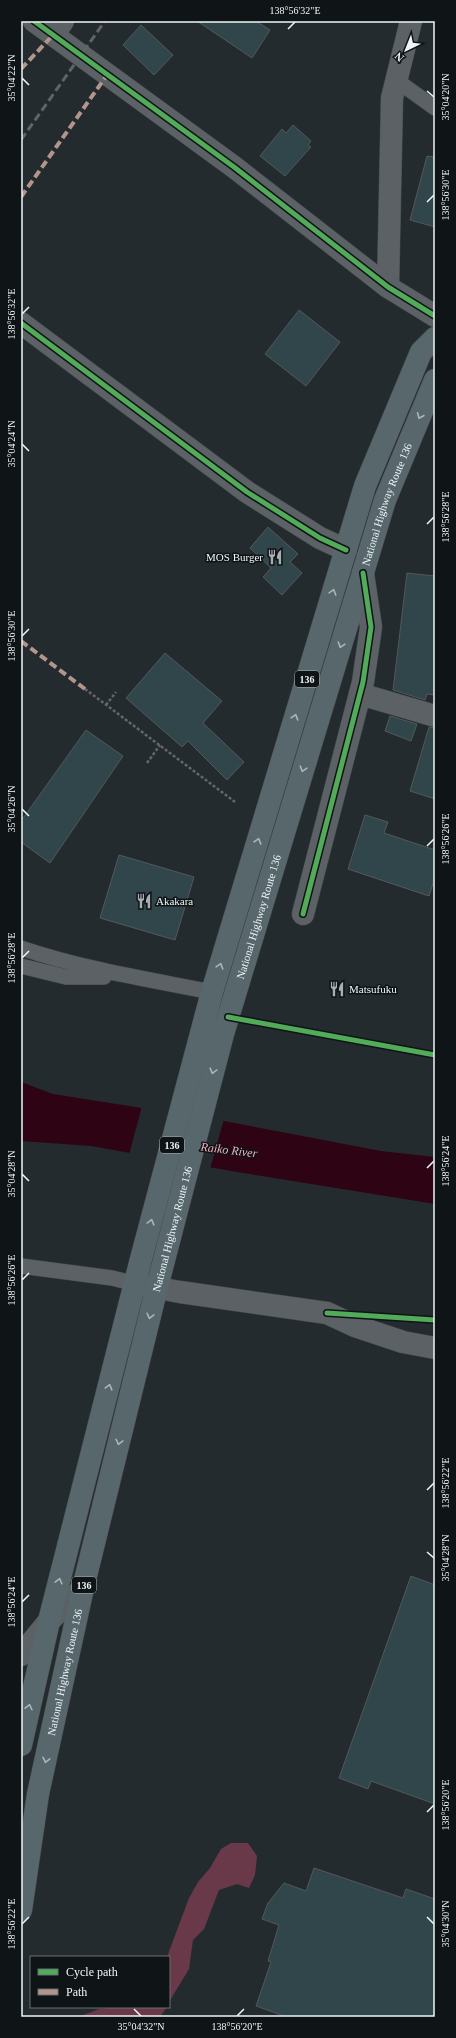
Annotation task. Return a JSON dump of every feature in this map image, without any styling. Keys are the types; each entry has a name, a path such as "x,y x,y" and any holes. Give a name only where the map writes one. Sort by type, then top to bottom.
{"highway":[{"name":"National Highway Route 136","path":"21,1745 49,1621 146,1285 163,1264 212,1032 212,992 365,486 421,352 435,338"},
{"name":"National Highway Route 136","path":"21,1910 38,1794 83,1588 146,1285 141,1259 212,1032 363,573 385,500 435,380"}],"street":[{"path":"34,21 58,28 388,287 435,316"},
{"path":"388,287 392,98 411,21"},
{"path":"21,323 247,492 320,538 346,550"},
{"path":"303,914 360,694 371,627 363,573"},
{"path":"360,694 435,716"},
{"path":"146,1285 180,1292 327,1313 355,1326 403,1342 435,1348"},
{"path":"21,1655 49,1621 83,1588"}],"lane":[{"path":"396,80 435,108"},
{"path":"21,948 60,961 212,992"},
{"path":"21,966 66,977 133,977"},
{"path":"21,1266 112,1278 146,1285"}],"path":[{"path":"86,689 235,802"},
{"path":"106,705 116,692"},
{"path":"147,763 160,745"}],"shaded area":[{"path":"231,1843 248,1843 257,1856 255,1875 249,1888 237,1884 219,1890 204,1929 193,1940 189,1969 170,2000 170,1956 167,1956 189,1898 198,1882 210,1868 221,1849"},
{"path":"166,2008 160,2017 78,2017 99,2009"}],"water":[{"name":"Raiko River","path":"21,1082 53,1094 224,1121 381,1151 435,1157 435,1204 237,1172 91,1146 21,1141"}],"pier":[{"path":"142,1106 224,1119 210,1169 129,1155"}],"building":[{"path":"197,21 256,21 270,30 252,58"},
{"path":"141,25 173,55 154,75 123,45"},
{"path":"293,125 311,141 308,145 311,147 285,176 260,156 282,129 286,133"},
{"path":"427,156 435,157 435,227 410,220"},
{"path":"299,310 340,342 306,386 265,354"},
{"path":"268,527 298,554 290,562 302,573 282,595 263,577 271,568 250,548"},
{"path":"407,573 435,576 435,695 427,694 425,700 393,690"},
{"path":"165,653 222,701 203,723 244,762 227,780 188,741 182,747 126,698"},
{"path":"390,716 417,724 411,741 385,731"},
{"path":"429,727 435,728 435,799 410,791"},
{"path":"86,730 123,756 50,863 21,842 21,821"},
{"path":"365,815 388,822 384,833 435,850 435,877 429,896 348,869"},
{"path":"119,855 194,877 175,940 100,918"},
{"path":"411,1576 435,1585 435,1804 371,1781 368,1789 339,1778"},
{"path":"314,1868 403,1898 406,1889 435,1899 435,2017 287,2017 256,2006 271,1962 268,1961 279,1925 262,1919 268,1903 284,1883 306,1891"}],"railway":[{"path":"21,140 105,21"}],"marked path":[{"path":"21,69 53,35"},
{"path":"21,197 107,75"},
{"path":"21,641 85,689"}],"cycle path":[{"path":"34,21 234,167 388,287 435,316"},
{"path":"21,323 247,492 320,538 346,550"},
{"path":"303,914 363,682 371,627 363,573"},
{"path":"228,1017 435,1055"},
{"path":"327,1313 435,1320"}],"place":[{"name":"MOS Burger","path":"275,557"},
{"name":"Akakara","path":"144,901"},
{"name":"Matsufuku","path":"337,989"}]}
